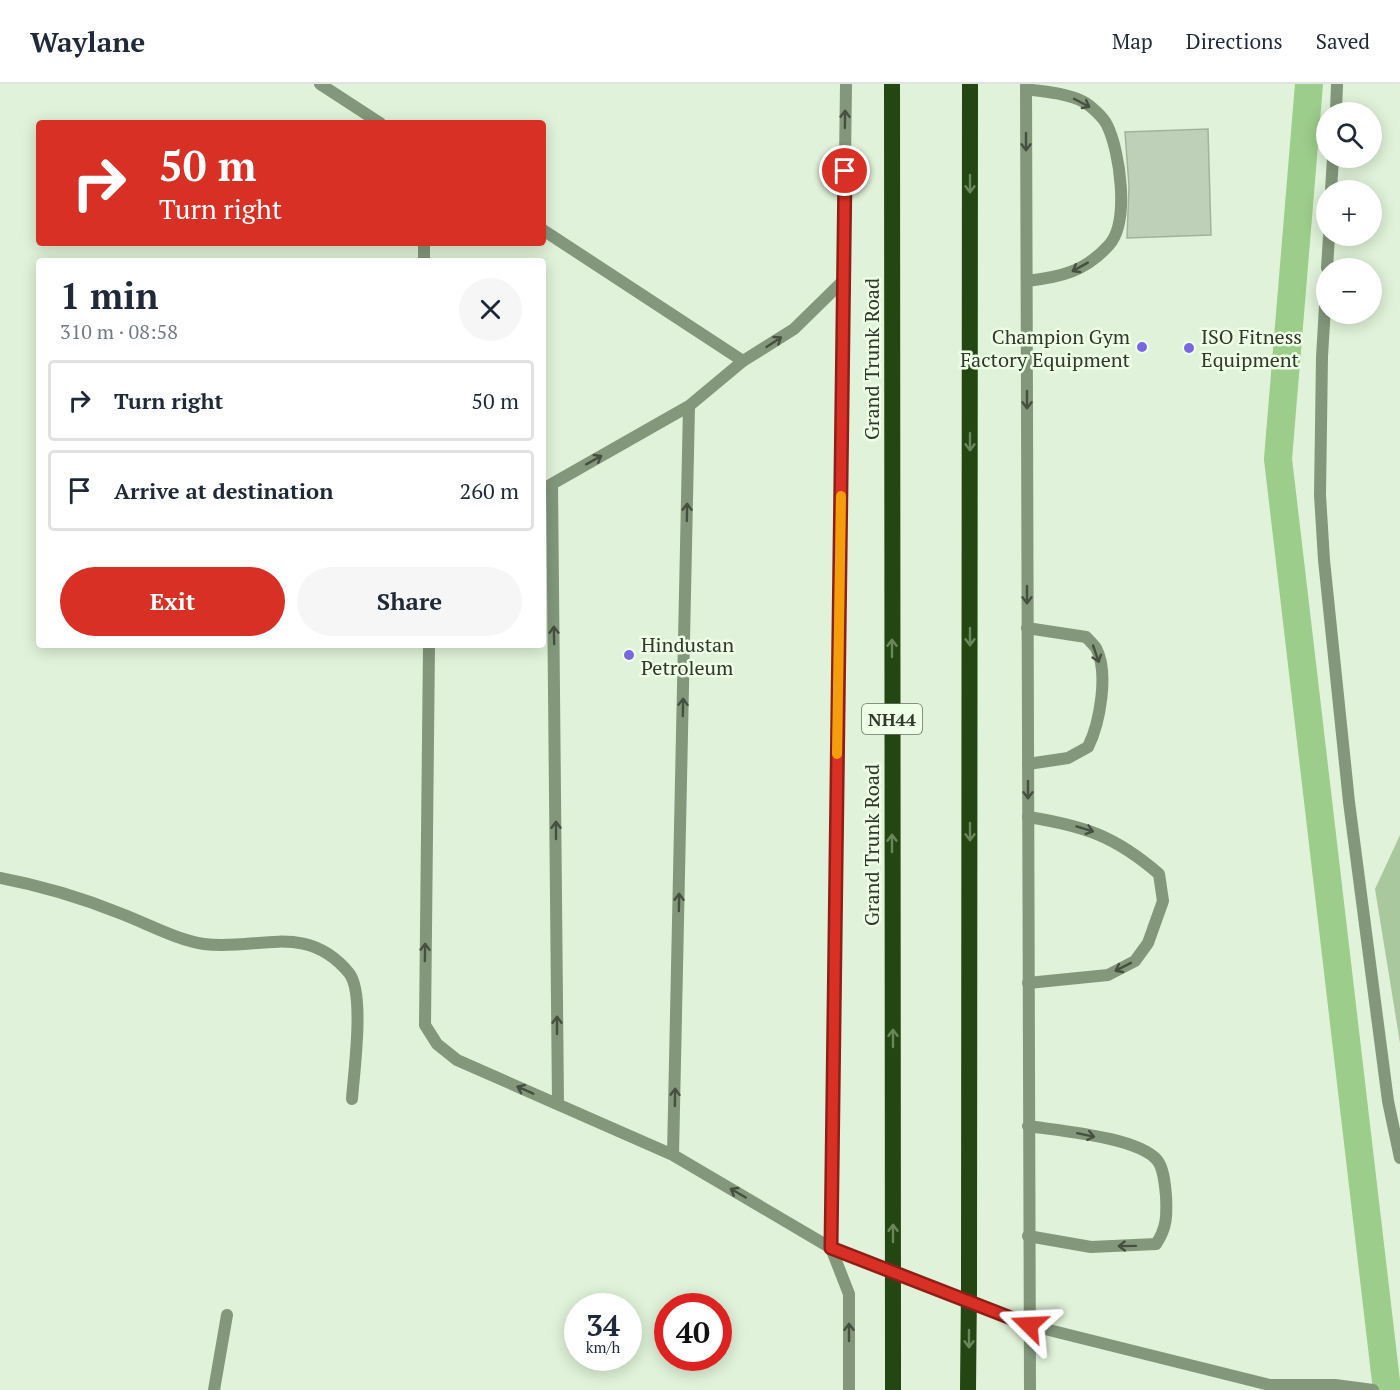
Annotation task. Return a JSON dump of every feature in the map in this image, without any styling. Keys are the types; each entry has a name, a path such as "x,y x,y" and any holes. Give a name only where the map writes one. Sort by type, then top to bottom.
{"highway":[{"name":"Grand Trunk Road","path":"892,84 893,1390"},
{"path":"968,1390 970,84"}],"street":[{"path":"320,84 375,120"},
{"path":"846,84 831,1248 849,1294 849,1390"},
{"path":"1336,102 1337,84"},
{"path":"1027,281 1060,277 1084,266 1110,244 1120,215 1120,188 1117,159 1107,123 1085,102 1026,86 1030,1390"},
{"path":"546,232 743,362"},
{"path":"558,1104 548,486 689,406 743,362 794,329 844,280"},
{"path":"1325,324 1320,495 1324,561 1349,802 1388,1101 1400,1158"},
{"path":"674,1155 689,406"},
{"path":"1027,628 1086,637 1096,648 1102,676 1101,713 1088,747 1068,758 1028,764"},
{"path":"429,648 425,1025 436,1044 457,1060 674,1155 831,1248 1029,1325 1273,1387 1335,1385 1373,1390"},
{"path":"1028,817 1077,826 1100,834 1134,853 1159,874 1163,901 1148,943 1135,961 1108,975 1028,983"},
{"path":"0,878 42,886 88,900 201,943 232,946 287,940 315,946 336,960 350,974 358,997 352,1099"},
{"path":"1028,1126 1075,1133 1141,1148 1159,1161 1165,1186 1167,1217 1165,1232 1156,1244 1091,1247 1028,1236"},
{"path":"214,1390 227,1315"}],"green space":[{"path":"1400,835 1400,1043 1375,889"}],"building":[{"path":"1208,129 1211,235 1127,238 1129,186 1125,132"}],"waterway":[{"path":"1309,84 1278,459 1387,1390"}],"slow traffic":[{"path":"837,754 841,496"}],"place":[{"name":"Champion Gym Factory Equipment","path":"1142,347"},
{"name":"ISO Fitness Equipment","path":"1189,348"},
{"name":"Hindustan Petroleum","path":"629,655"}],"route":[{"path":"845,171 831,1248 1029,1325"}]}
